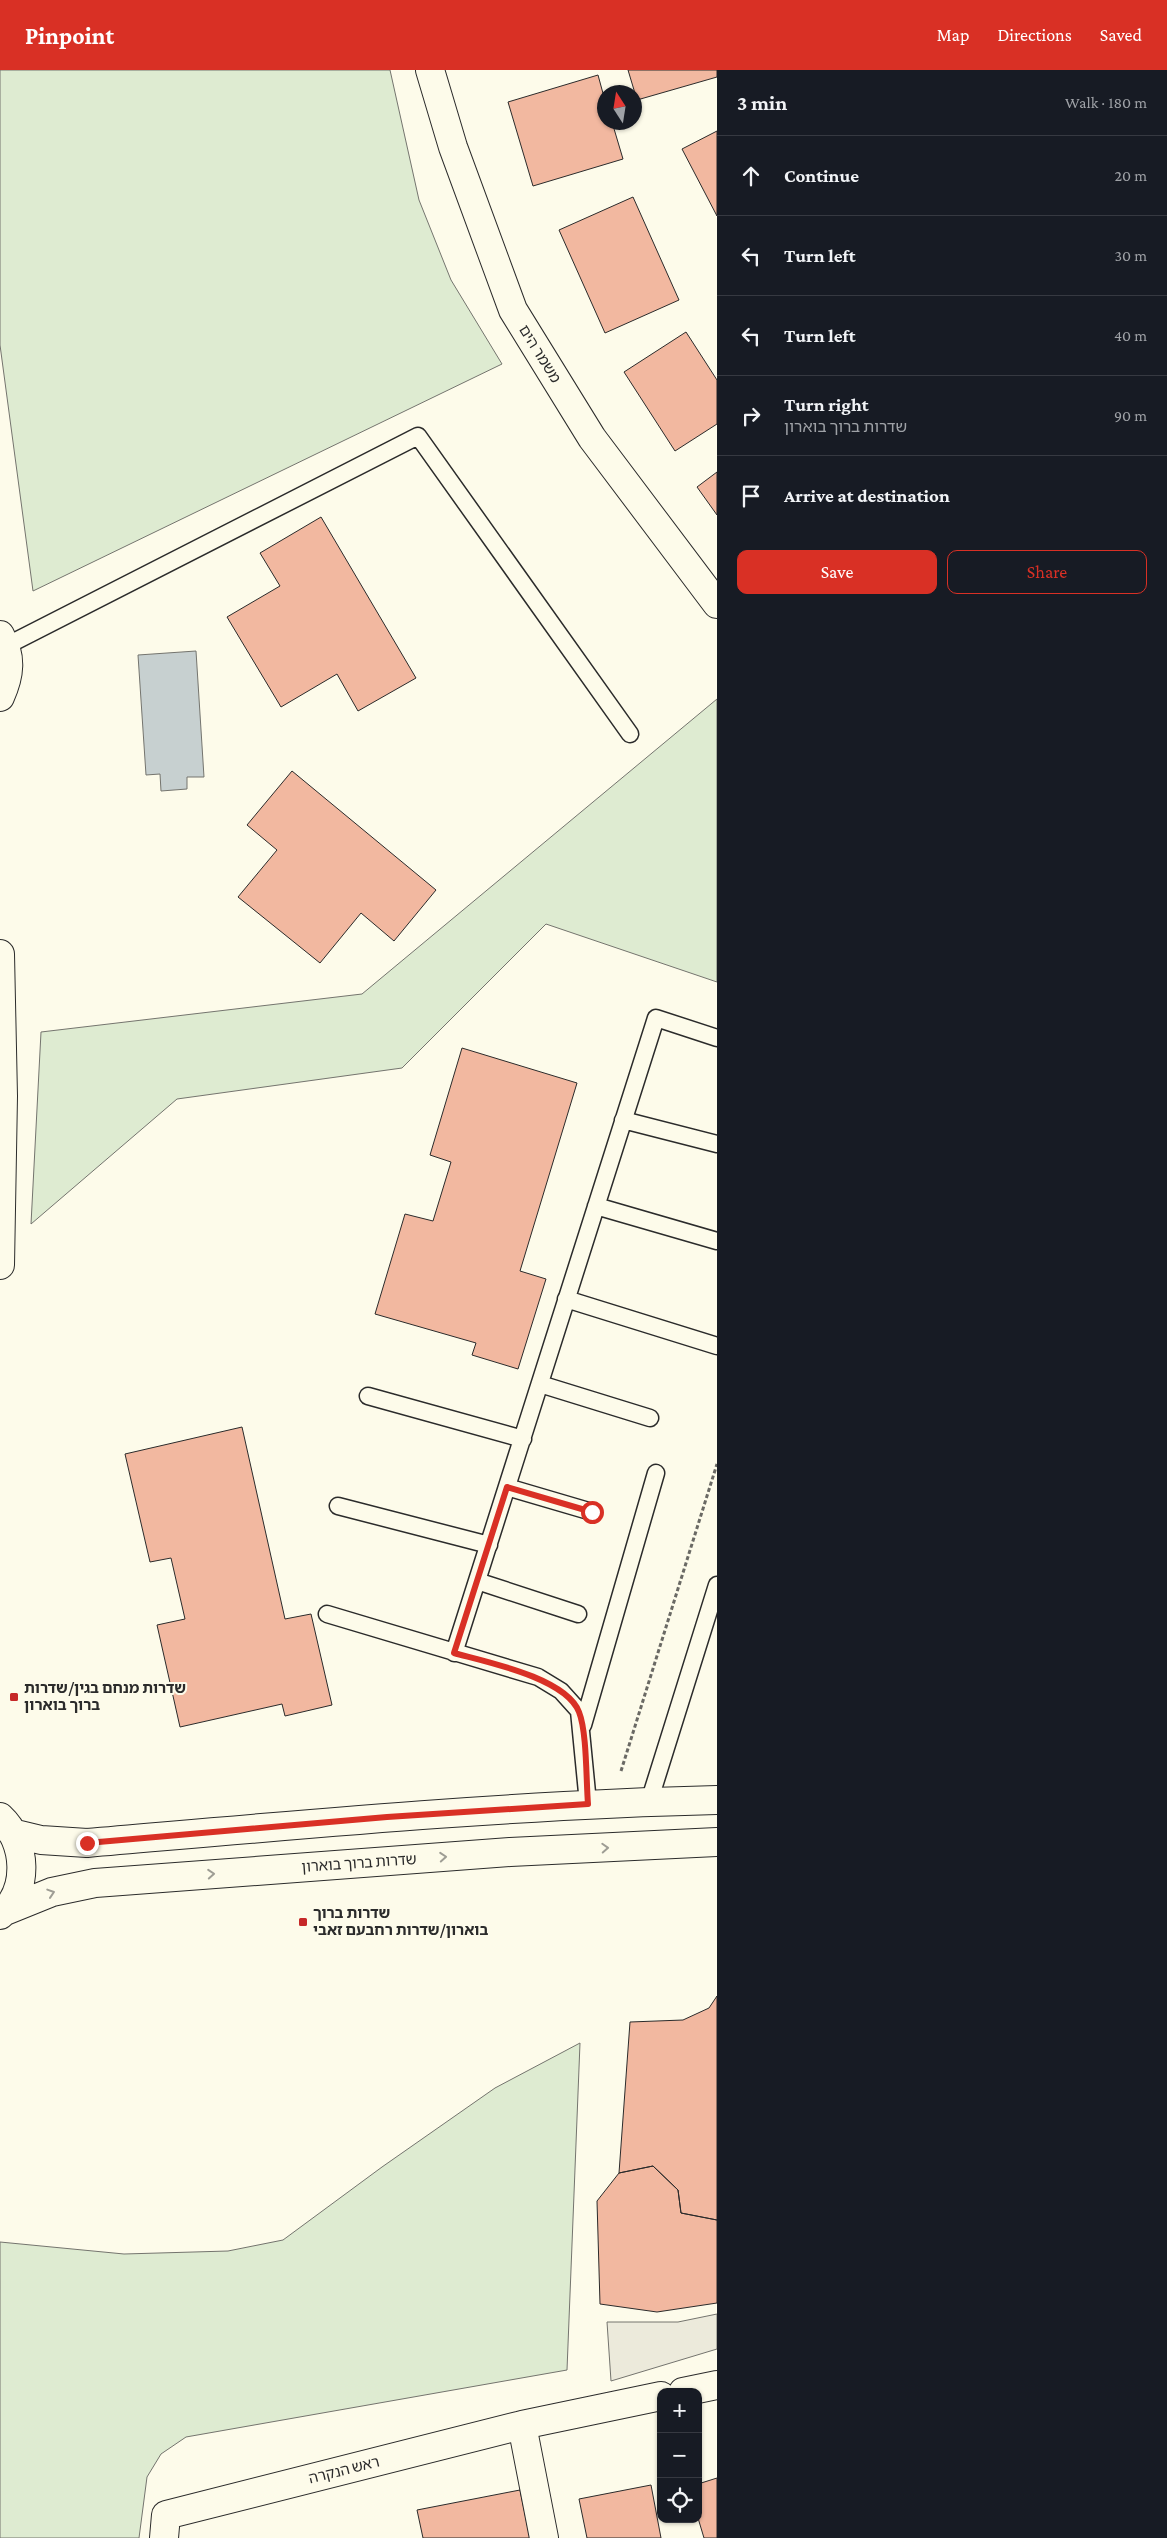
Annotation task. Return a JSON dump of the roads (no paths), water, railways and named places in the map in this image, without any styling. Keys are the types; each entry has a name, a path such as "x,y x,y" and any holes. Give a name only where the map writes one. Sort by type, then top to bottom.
{"street":[{"name":"משמר הים","path":"430,70 453,147 513,310 592,438 717,604"},
{"path":"0,697 7,681 9,664 3,640"},
{"path":"0,954 4,1096 0,1265"},
{"path":"6,1825 41,1840 87,1843 387,1817 600,1803 717,1800"},
{"path":"3,1913 17,1891 22,1868 19,1845 6,1825"},
{"name":"שדרות ברוך בוארון","path":"3,1913 52,1892 95,1883 510,1852 717,1842"},
{"path":"700,2388 717,2384"},
{"name":"ראש הנקרה","path":"165,2526 522,2426 657,2397"},
{"path":"522,2426 544,2538"}],"lane":[{"path":"3,640 418,436 630,734"},
{"path":"454,1653 656,1018 717,1038"},
{"path":"623,1120 717,1144"},
{"path":"596,1206 717,1240"},
{"path":"566,1299 717,1346"},
{"path":"540,1384 650,1418"},
{"path":"368,1396 523,1439"},
{"path":"582,1729 656,1473"},
{"path":"507,1487 592,1512"},
{"path":"338,1506 489,1545"},
{"path":"477,1581 578,1614"},
{"path":"649,1802 717,1585"},
{"path":"327,1614 538,1677 561,1691 579,1711 600,1803"}],"place":[{"name":"שדרות מנחם בגין/שדרות ברוך בוארון","path":"14,1697"},
{"name":"שדרות ברוך בוארון/שדרות רחבעם זאבי","path":"303,1922"}]}
